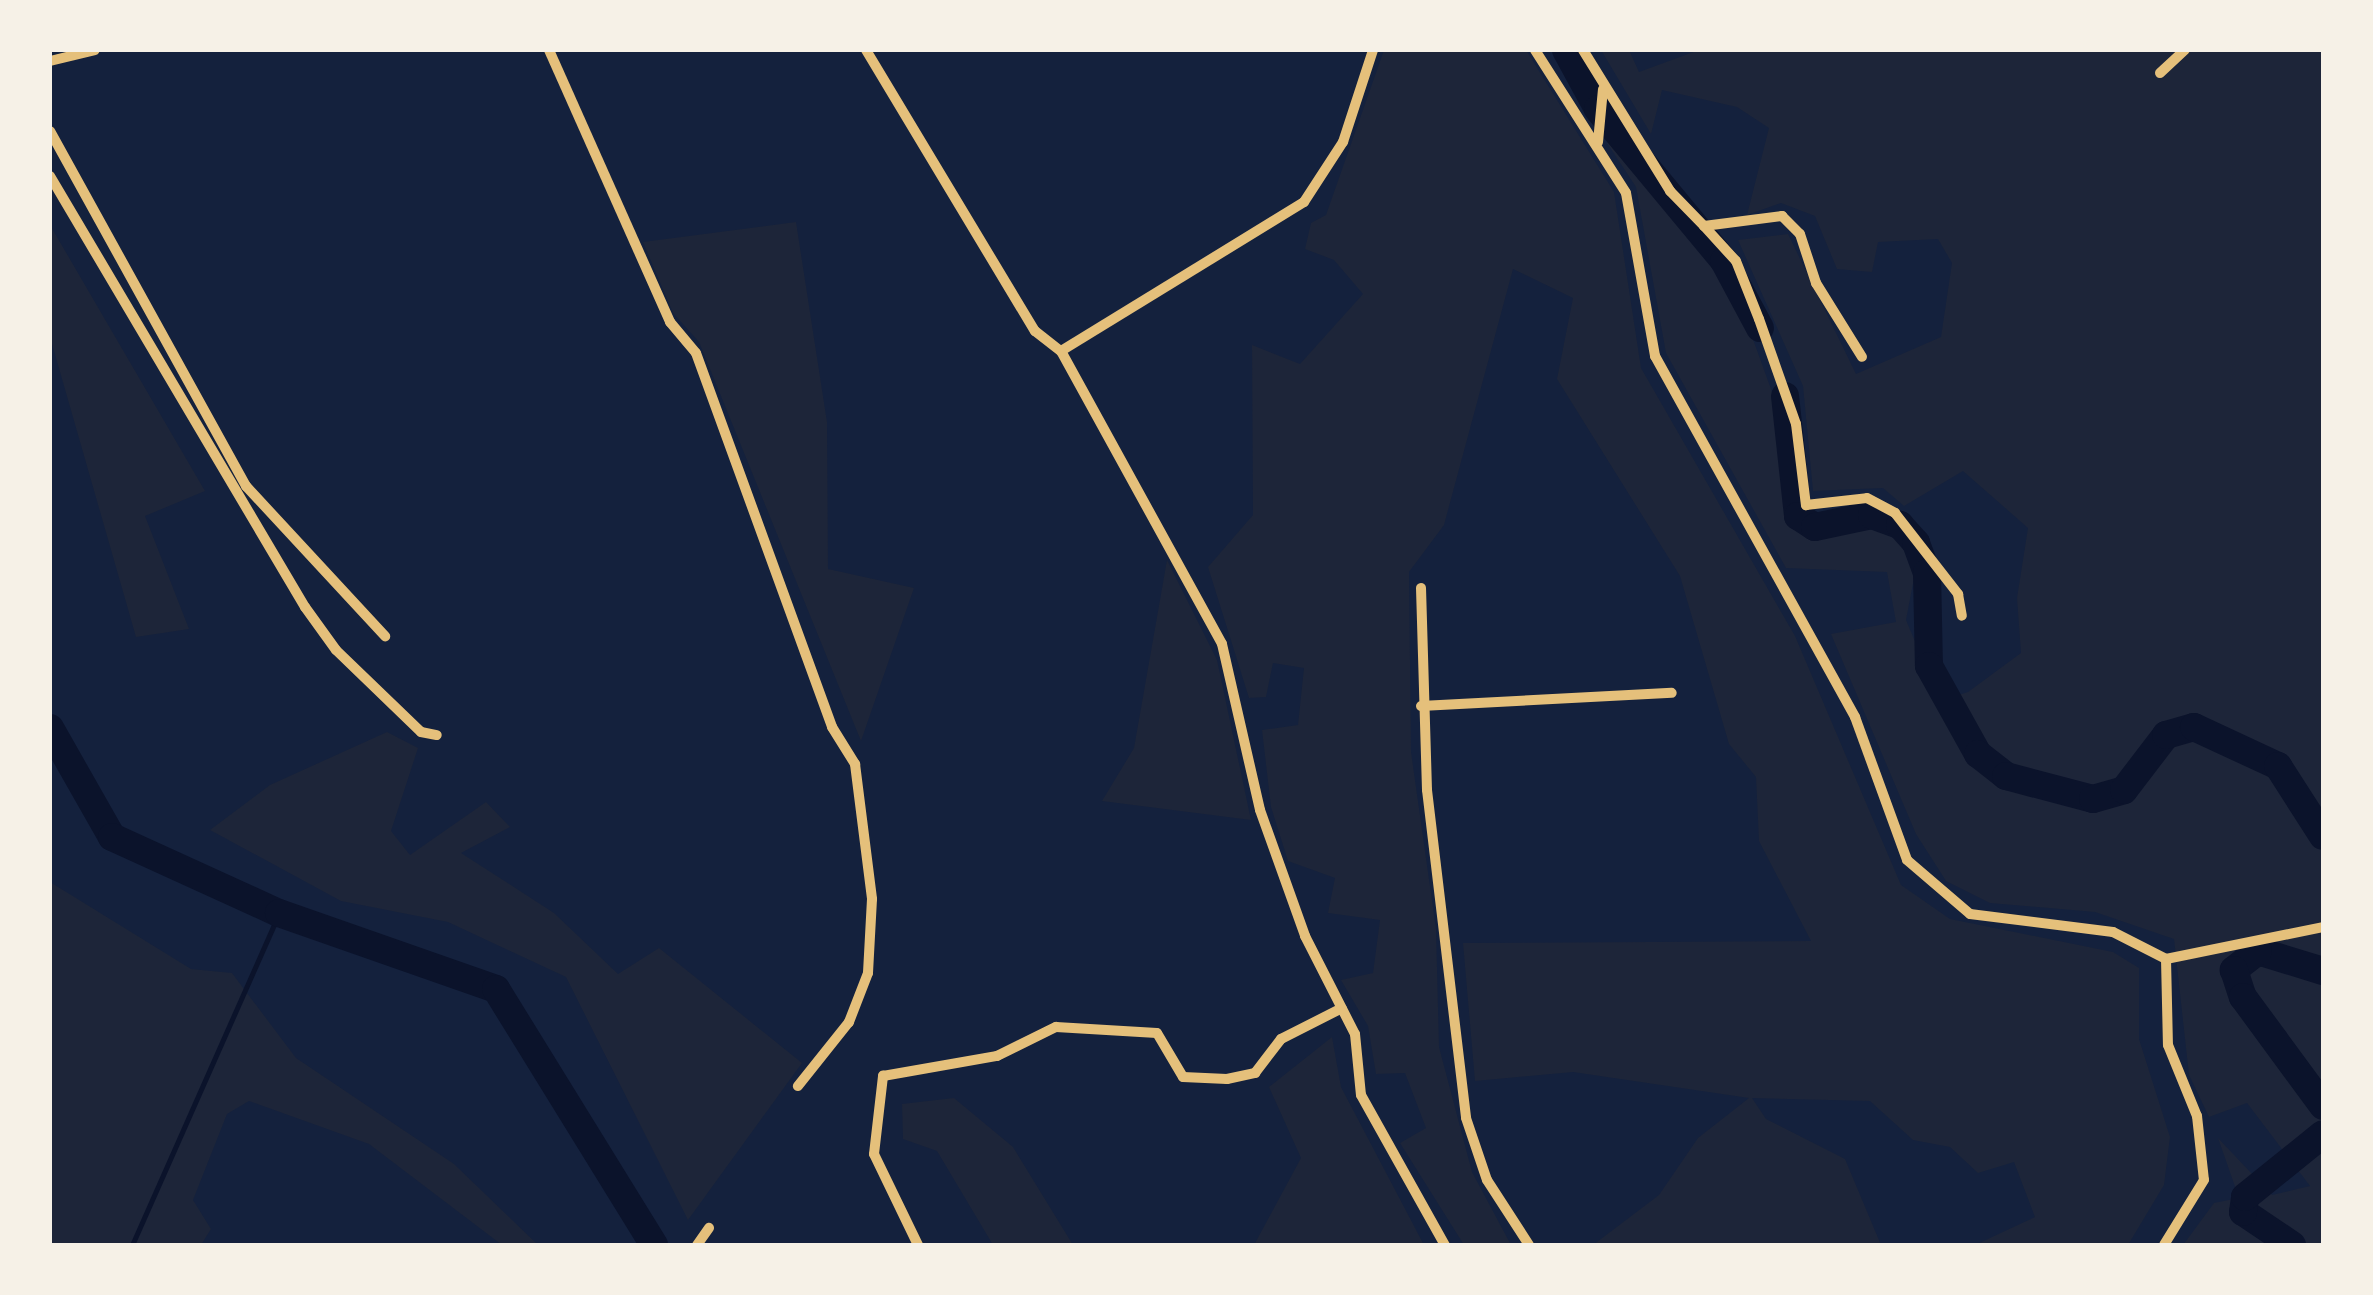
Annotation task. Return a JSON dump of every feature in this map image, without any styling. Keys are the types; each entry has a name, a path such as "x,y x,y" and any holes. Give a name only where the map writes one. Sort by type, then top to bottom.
{"street":[{"path":"50,61 95,50"},
{"path":"548,50 670,322 696,353 832,727 855,764 872,899 868,973 849,1022 798,1086"},
{"path":"866,50 1035,331 1061,351 1222,644 1260,810 1355,1034 1361,1095 1445,1245"},
{"path":"1061,351 1304,202 1343,142 1373,50"},
{"path":"1535,50 1598,142 1626,193 1655,356 1846,699 1907,860 1970,914 2113,932 2166,959 2323,927"},
{"path":"1584,50 1603,88 1704,226 1736,260 1796,424 1806,504 1867,498 1895,513 1958,594 1962,616"},
{"path":"2160,72 2186,50"},
{"path":"1598,142 1603,88"},
{"path":"50,131 246,486 385,636"},
{"path":"50,176 305,607 336,650 422,732 438,735"},
{"path":"1704,226 1782,216 1862,358"},
{"path":"1421,588 1421,706 1466,1118 1487,1180 1529,1245"},
{"path":"1421,706 1672,693"},
{"path":"2164,1245 2204,1180 2197,1116 2168,1045 2166,959"},
{"path":"918,1245 874,1154 883,1076 997,1056 1056,1028 1157,1032 1183,1077 1227,1079 1255,1074 1280,1038 1342,1008"},
{"path":"696,1245 709,1228"}],"shaded area":[{"path":"1384,50 1526,50 1614,192 1641,368 1795,636 1901,885 1950,919 2113,952 2139,968 2139,1039 2170,1137 2164,1185 2128,1245 1975,1245 2035,1217 2014,1162 1978,1173 1950,1147 1913,1140 1870,1101 1752,1098 1766,1119 1845,1159 1881,1245 1593,1245 1659,1195 1698,1138 1749,1098 1573,1072 1475,1081 1463,943 1811,941 1759,841 1756,777 1729,744 1680,576 1557,379 1573,298 1513,269 1444,525 1409,572 1411,752 1436,929 1439,1047 1472,1172 1511,1245 1464,1245 1400,1143 1426,1128 1405,1073 1376,1074 1368,1026 1341,980 1373,973 1380,920 1328,913 1335,878 1288,861 1271,807 1262,730 1298,725 1304,668 1273,663 1266,697 1249,698 1208,567 1253,515 1252,345 1300,364 1363,294 1334,260 1305,249 1311,223 1326,215"},
{"path":"1601,50 1629,50 1639,72 1699,50 2323,50 2323,1245 2183,1245 2214,1203 2239,1198 2218,1138 2272,1195 2310,1186 2247,1103 2209,1117 2189,1075 2174,939 2095,912 1990,903 1946,881 1916,834 1831,634 1896,622 1887,572 1786,568 1666,353 1636,187 1607,143 1618,133 1728,270 1784,425 1789,508 1802,519 1870,513 1901,538 1915,573 1906,620 1940,701 1968,692 2021,653 2017,598 2028,528 1963,471 1904,506 1883,488 1813,491 1803,386 1738,240 1788,234 1856,374 1941,337 1952,263 1938,239 1878,242 1872,272 1837,269 1815,216 1781,203 1747,215 1769,128 1737,107 1662,90 1651,134"},
{"path":"796,222 827,422 828,569 914,588 861,741 699,342 673,313 643,242"},
{"path":"50,225 205,491 145,516 189,629 136,637 50,337"},
{"path":"1167,560 1217,660 1251,820 1102,801 1134,748"},
{"path":"387,732 418,748 391,831 410,855 486,802 510,827 461,853 554,913 618,974 659,948 802,1063 688,1220 566,977 448,922 341,901 210,830 270,785"},
{"path":"50,882 191,969 232,973 296,1058 454,1164 538,1245 502,1245 369,1144 249,1101 227,1114 193,1200 211,1229 201,1245 50,1245"},
{"path":"1332,1037 1341,1087 1424,1245 1254,1245 1301,1158 1269,1087"},
{"path":"954,1098 1013,1147 1073,1245 993,1245 937,1151 903,1139 902,1104"}],"waterway":[{"path":"1566,50 1598,109 1724,261 1760,328"},
{"path":"1785,396 1798,516 1815,527 1872,515 1900,525 1916,543 1927,573 1929,666 1978,754 2006,776 2093,799 2124,790 2166,735 2194,727 2278,766 2323,836"},
{"path":"50,728 112,837 279,913 496,989 654,1245"},
{"path":"132,1245 279,913"},
{"path":"2323,971 2258,951 2234,970 2243,997 2323,1106"},
{"path":"2292,1245 2243,1212 2245,1197 2323,1134"}]}
